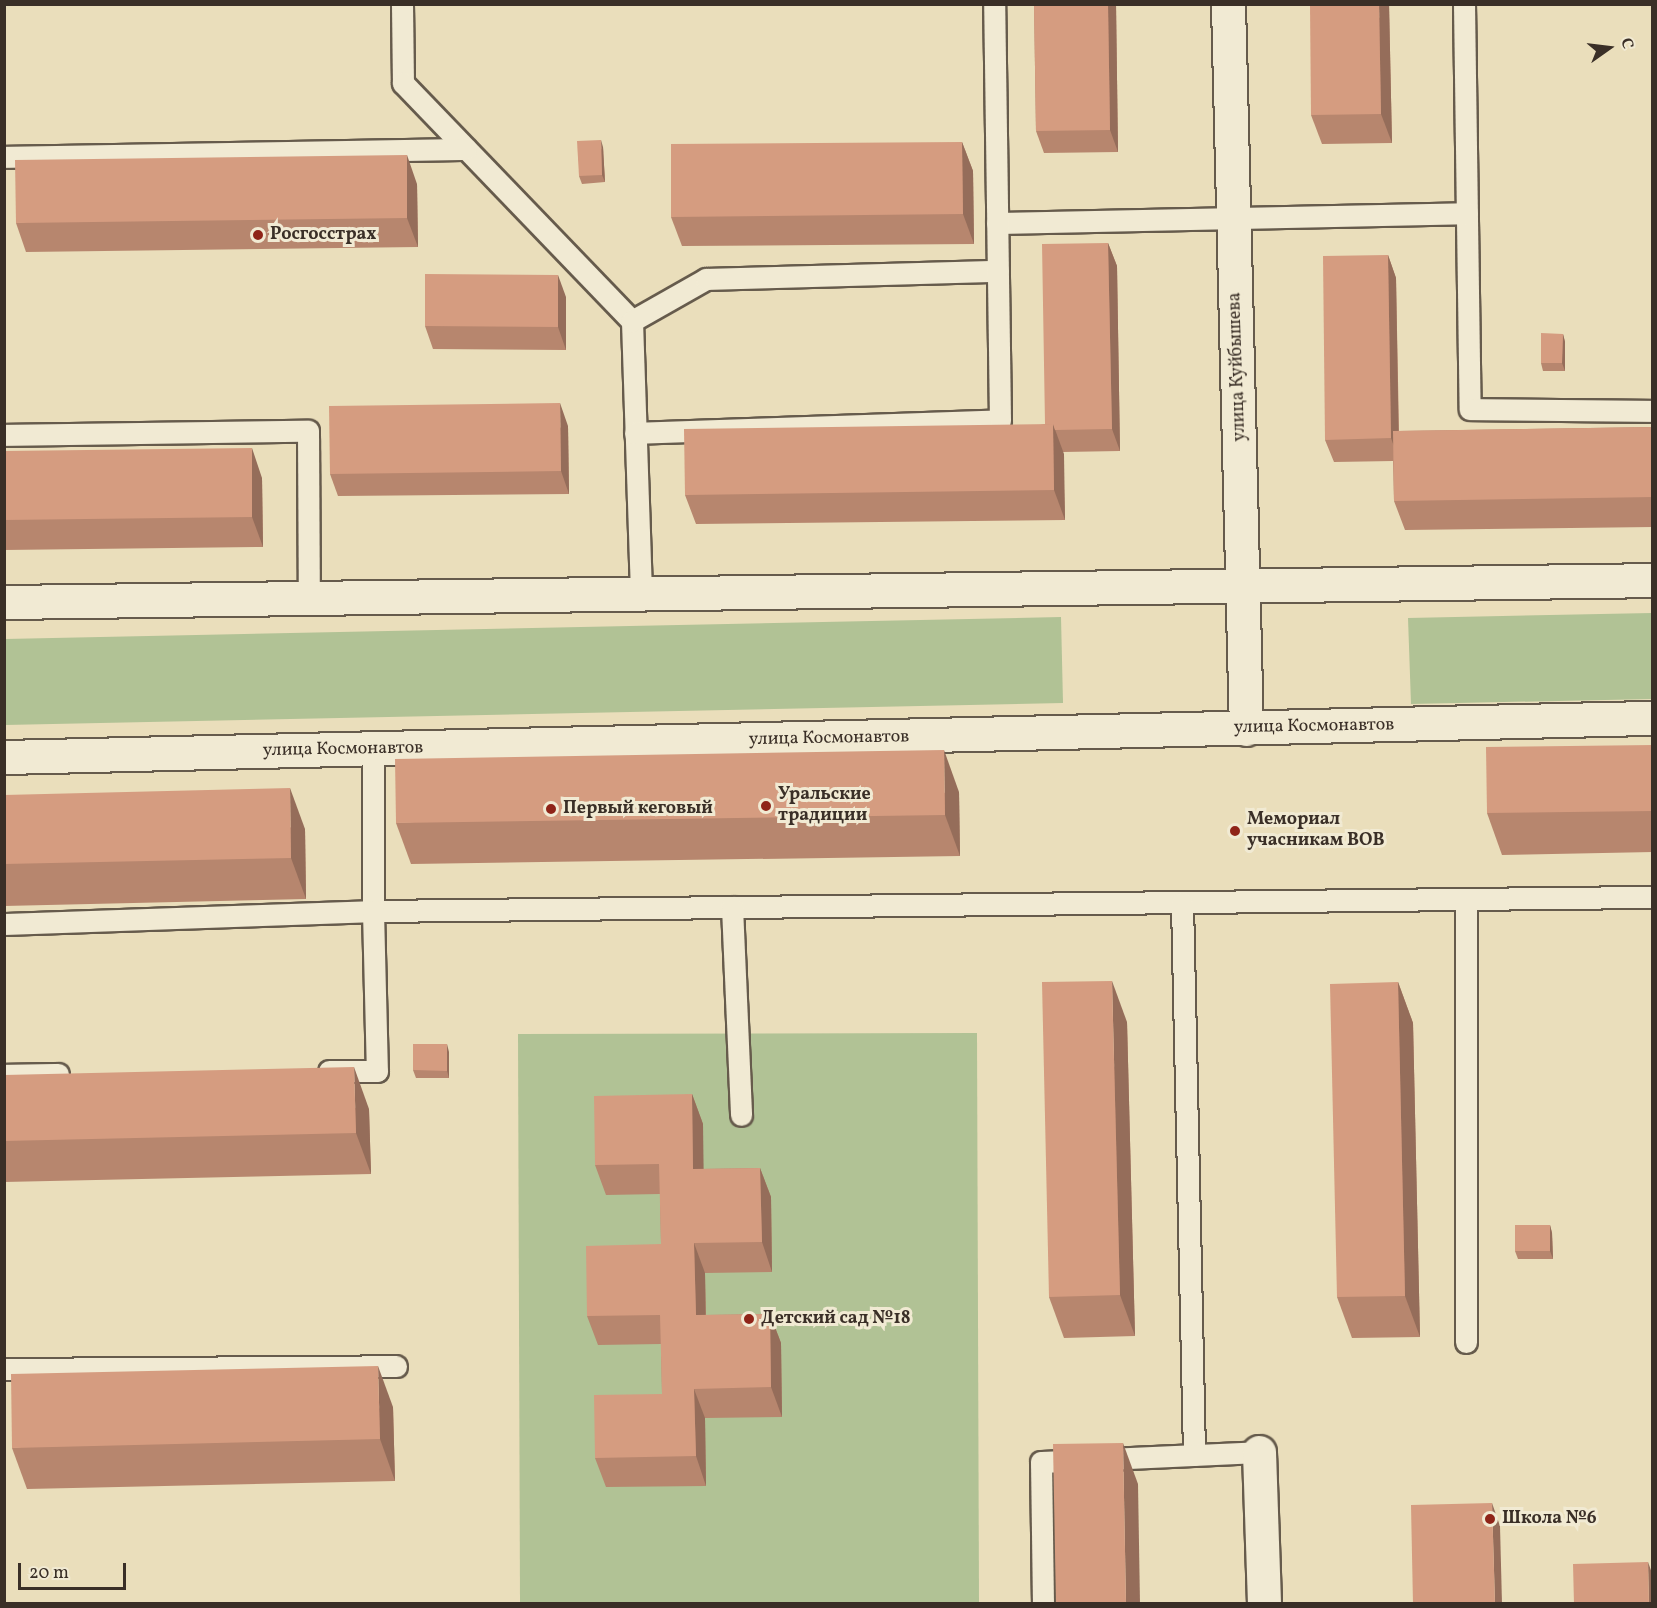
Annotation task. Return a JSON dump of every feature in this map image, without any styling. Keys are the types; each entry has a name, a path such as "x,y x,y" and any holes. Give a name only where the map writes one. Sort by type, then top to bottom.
{"street":[{"name":"улица Куйбышева","path":"1228,4 1246,729"},
{"path":"4,602 1653,580"},
{"name":"улица Космонавтов","path":"4,757 1653,718"},
{"path":"1259,1452 1264,1604"}],"lane":[{"path":"402,4 403,83 632,321 641,594"},
{"path":"635,433 1000,420 994,4"},
{"path":"1464,4 1470,410 1653,411"},
{"path":"4,157 466,149"},
{"path":"997,223 1467,213"},
{"path":"632,321 706,279 998,271"},
{"path":"4,435 308,431 309,598"},
{"path":"307,1072 376,1071 373,749"},
{"path":"4,924 374,911 1653,897"},
{"path":"1466,900 1466,1342"},
{"path":"1182,903 1194,1455"},
{"path":"732,907 741,1115"},
{"path":"4,1075 74,1074"},
{"path":"4,1369 396,1366"},
{"path":"1043,1604 1041,1462 1259,1452"}],"green space":[{"path":"1652,613 1652,699 1411,704 1408,618"},
{"path":"1061,617 1063,703 5,725 5,639"},
{"name":"Детский сад №18","path":"977,1033 979,1603 520,1603 518,1034"}],"building":[{"path":"1034,4 1108,4 1110,130 1036,131"},
{"path":"1310,4 1379,4 1381,114 1311,115"},
{"path":"601,140 602,175 579,176 577,141"},
{"path":"962,142 963,214 671,217 671,144"},
{"path":"407,155 407,218 16,223 15,160"},
{"path":"1108,243 1112,429 1055,430 1053,424 1045,424 1042,244"},
{"path":"1388,255 1391,438 1325,440 1323,256"},
{"path":"425,274 558,275 558,327 425,326"},
{"path":"1541,333 1563,334 1562,363 1541,363"},
{"path":"560,403 561,471 330,474 329,406"},
{"path":"1053,424 1054,490 685,495 684,429"},
{"path":"1653,427 1653,497 1394,501 1393,431"},
{"path":"252,448 252,517 4,520 4,451"},
{"path":"1653,745 1653,811 1487,813 1486,747"},
{"path":"944,750 945,815 396,823 395,759"},
{"path":"290,788 291,858 4,864 4,795"},
{"path":"1112,981 1120,1295 1049,1297 1042,982"},
{"path":"1398,982 1405,1296 1337,1297 1330,984"},
{"path":"413,1044 447,1044 447,1071 413,1070"},
{"path":"354,1067 356,1133 4,1141 4,1075"},
{"path":"692,1094 693,1169 760,1168 762,1242 694,1243 696,1315 770,1314 771,1387 694,1389 696,1456 595,1458 594,1395 662,1394 660,1315 587,1316 586,1246 661,1244 659,1164 595,1165 594,1096"},
{"path":"1515,1225 1550,1225 1550,1251 1515,1251"},
{"path":"378,1366 380,1439 12,1448 11,1374"},
{"path":"1123,1443 1126,1604 1056,1604 1053,1444"},
{"path":"1492,1503 1495,1604 1413,1604 1411,1505"},
{"path":"1648,1562 1649,1604 1574,1604 1573,1564"}],"place":[{"name":"Росгосстрах","path":"258,235"},
{"name":"Уральские традиции","path":"766,806"},
{"name":"Первый кеговый","path":"551,809"},
{"name":"Мемориал учасникам ВОВ","path":"1235,831"},
{"name":"Детский сад №18","path":"749,1319"},
{"name":"Школа №6","path":"1490,1519"}]}
